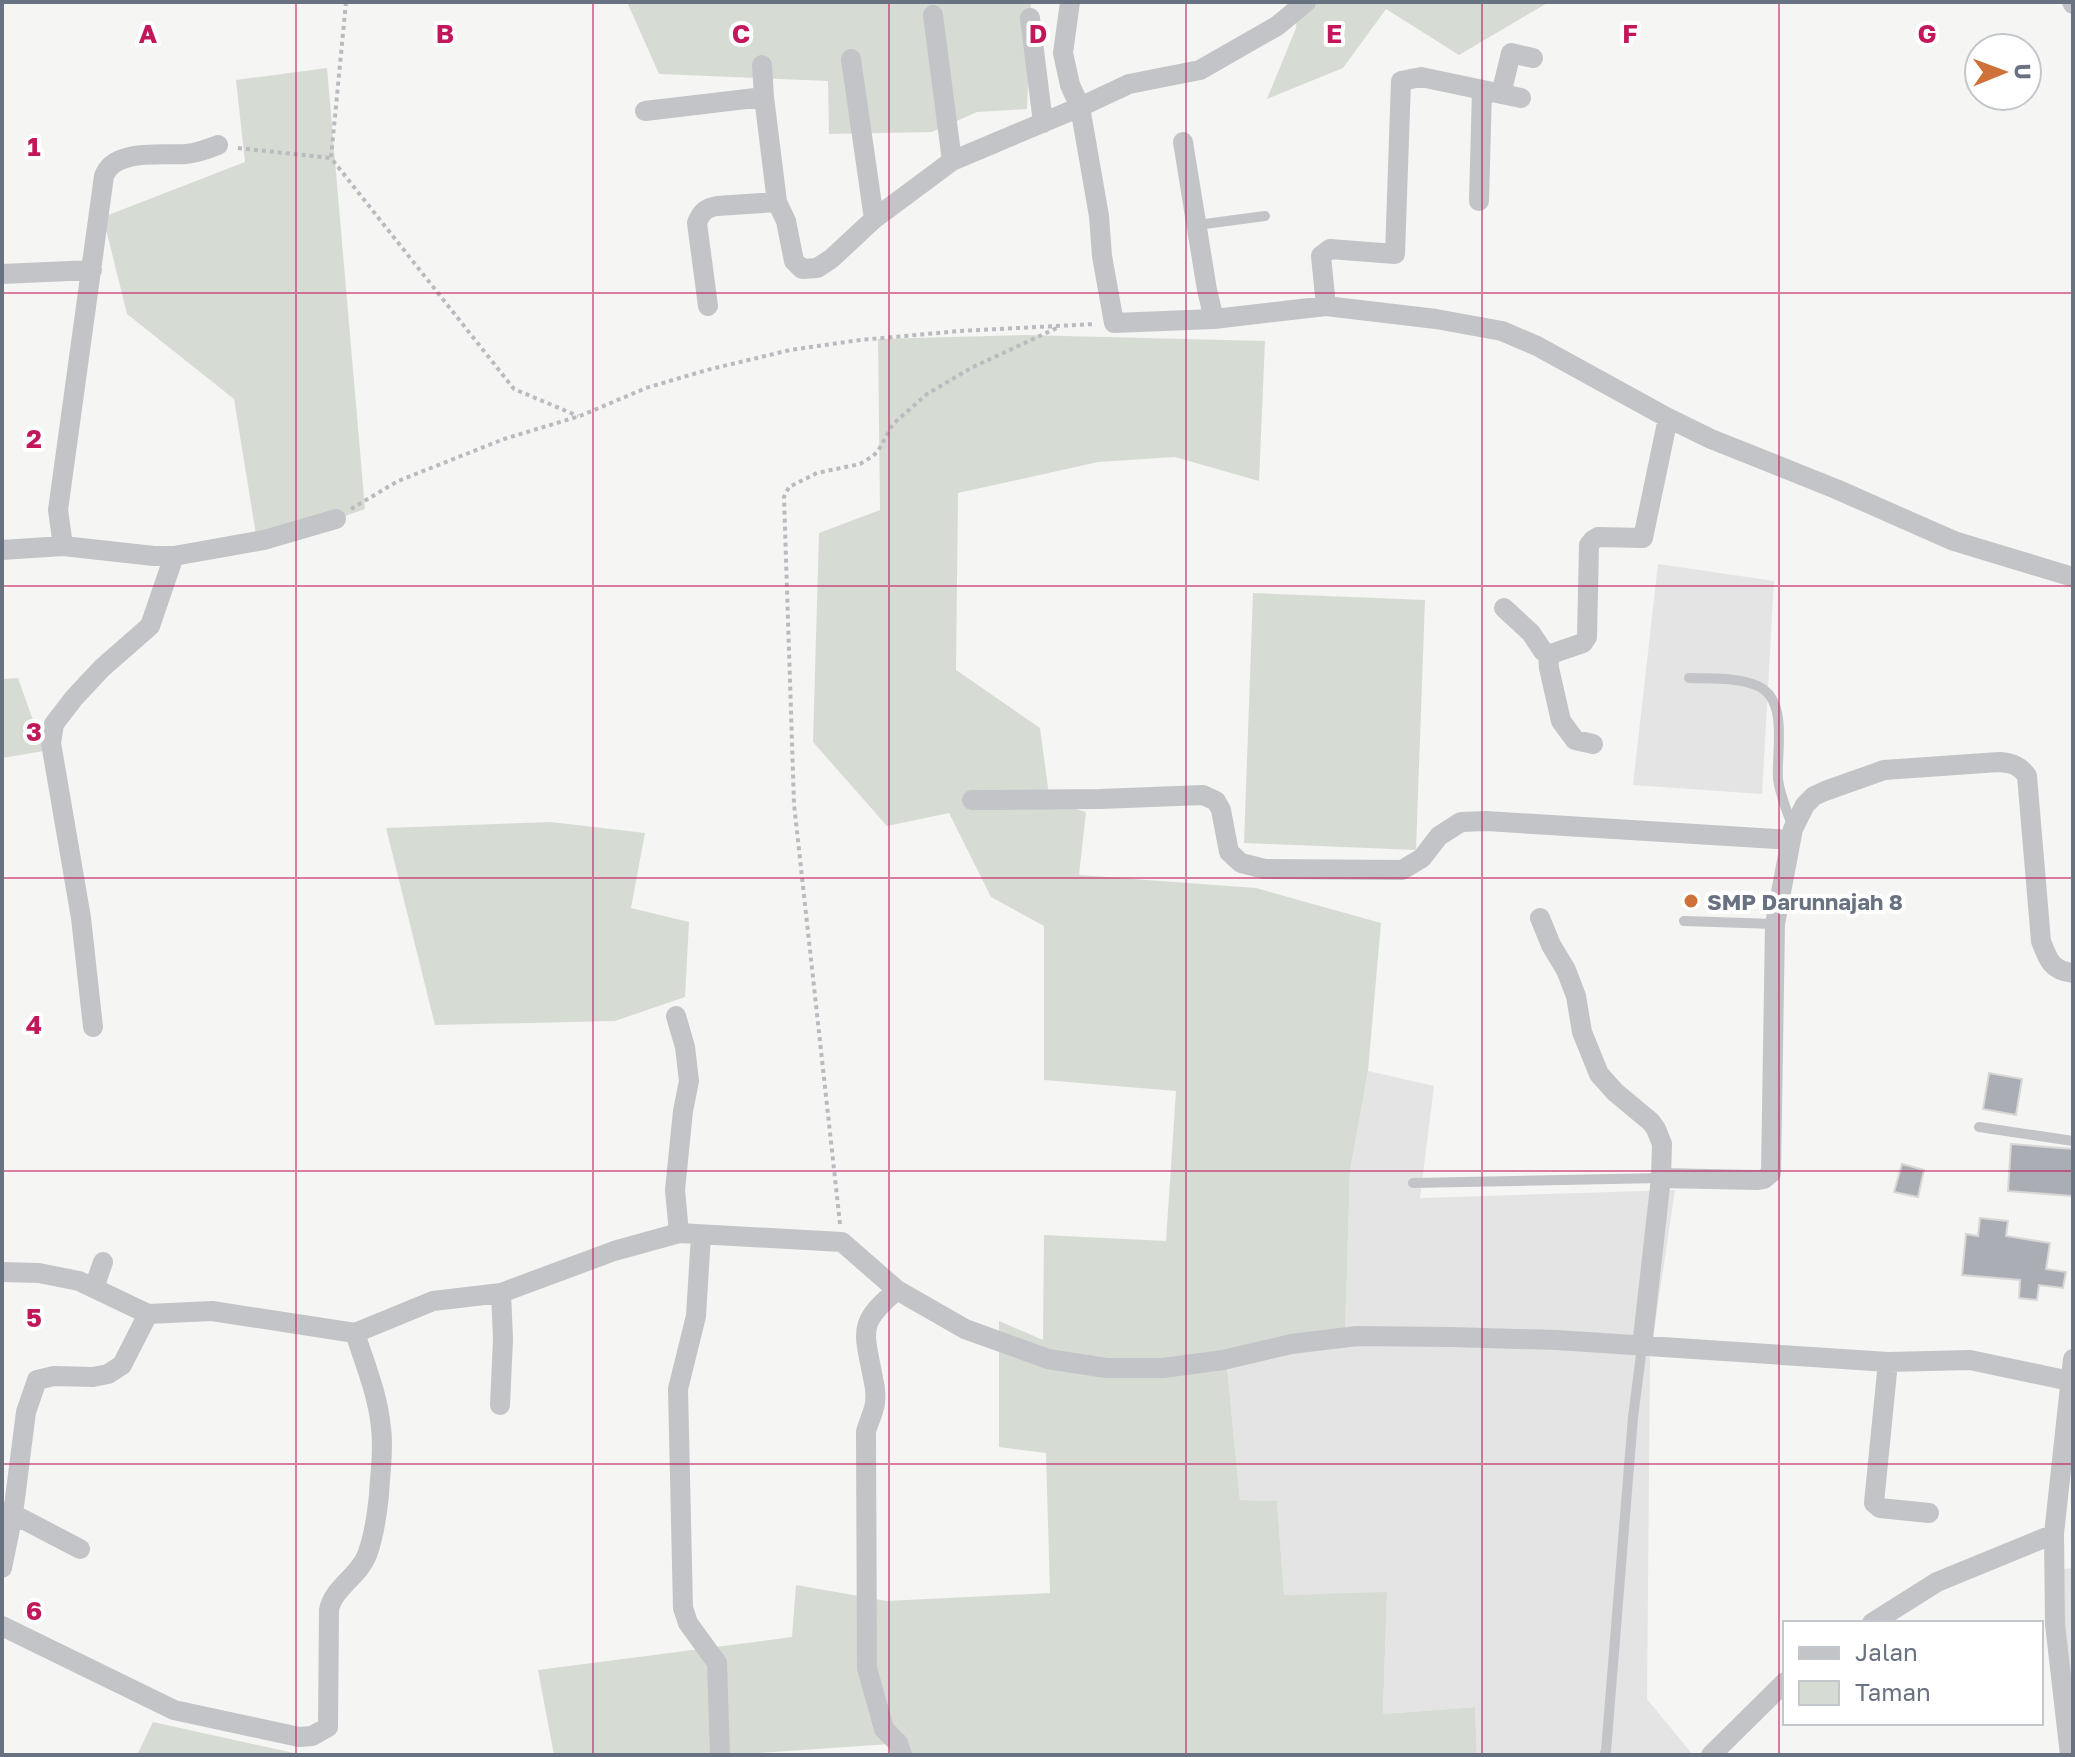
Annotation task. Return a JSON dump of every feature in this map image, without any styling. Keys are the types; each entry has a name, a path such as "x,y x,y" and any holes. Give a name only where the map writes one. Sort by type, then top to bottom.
{"street":[{"path":"1070,2 1063,53 1070,85 1080,107 1114,323 1214,319 1326,306 1436,319 1502,331 1537,346 1711,439 1954,541 2073,577"},
{"path":"762,65 777,202 786,221 794,261 802,269 817,268 874,219 952,161 1129,84 1200,70 1277,26 1306,2"},
{"path":"933,15 952,161"},
{"path":"1030,18 1043,123"},
{"path":"1479,201 1511,53 1533,58"},
{"path":"851,59 874,219"},
{"path":"1326,306 1321,256 1330,249 1395,254 1401,81 1421,77 1501,94"},
{"path":"645,111 764,97"},
{"path":"1183,142 1214,319"},
{"path":"63,546 58,510 104,176 109,166 117,160 142,155 190,154 218,145"},
{"path":"708,306 697,223 702,213 717,206 777,202"},
{"path":"2,274 92,270"},
{"path":"1548,655 1583,643 1587,637 1589,545 1593,540 1605,537 1643,538 1668,418"},
{"path":"2,550 63,546 174,556 264,540 336,519"},
{"path":"93,1027 81,918 51,743 54,724 102,668 150,626 174,556"},
{"path":"1504,608 1531,633 1548,655 1561,721 1575,740 1593,744"},
{"path":"1661,1178 1758,1180 1771,1173 1775,924 1792,835 1805,805 1814,796 1884,770 2012,763 2023,770 2027,776 2041,941 2051,963 2060,972 2073,973"},
{"path":"972,800 1203,795 1216,801 1221,810 1229,852 1241,863 1265,869 1402,870 1422,858 1439,836 1461,822 1792,835"},
{"path":"1540,918 1576,996 1582,1032 1599,1074 1651,1122 1662,1144 1642,1347"},
{"path":"676,1016 685,1047 689,1081 675,1190 679,1233"},
{"path":"2,1272 62,1276 148,1314 212,1311 355,1333 433,1301 501,1293 614,1251 679,1233 842,1242 897,1290 965,1329 1048,1359 1106,1368 1178,1366 1223,1360 1291,1344 1357,1336 1557,1340 1888,1362 1970,1360 2070,1381"},
{"path":"701,1235 696,1316 678,1389 682,1594 688,1623 717,1663 720,1755"},
{"path":"94,1288 103,1262"},
{"path":"897,1290 875,1309 865,1330 865,1346 875,1387 875,1405 866,1432 867,1668 884,1729 898,1743 902,1755"},
{"path":"500,1405 503,1339 501,1293"},
{"path":"2,1568 8,1513 26,1412 37,1380 54,1376 93,1377 108,1374 122,1365 148,1314"},
{"path":"2,1626 174,1710 299,1737 322,1732 328,1727 330,1604 366,1559 377,1511 381,1429 375,1395 355,1333"},
{"path":"2070,1755 2067,1676 2055,1624 2054,1534 2067,1469 2073,1359"},
{"path":"1888,1362 1874,1503 1880,1508 1929,1513"},
{"path":"8,1513 80,1549"},
{"path":"1875,1621 1937,1582 2054,1534"},
{"path":"1711,1755 1783,1684"}],"lane":[{"path":"1197,225 1265,216"},
{"path":"1689,678 1747,682 1762,687 1774,702 1779,722 1778,780 1792,835"},
{"path":"1684,921 1775,924"},
{"path":"1979,1127 2073,1141"},
{"path":"1413,1183 1661,1178"},
{"path":"1604,1755 1633,1417 1642,1347"}],"path":[{"path":"346,2 331,158 514,389 580,416"},
{"path":"218,145 331,158"},
{"path":"336,519 398,481 504,439 580,416 646,388 707,370 790,350 860,340 1114,323"},
{"path":"842,1242 794,804 784,497 789,487 817,473 860,464 873,456 893,424 927,394 971,368 1059,327"}],"shaded area":[{"path":"1658,564 1774,581 1762,794 1633,785"},
{"path":"1368,1071 1434,1086 1420,1198 1675,1190 1650,1358 1647,1699 1693,1755 1477,1755 1475,1707 1383,1714 1387,1593 1284,1595 1277,1501 1240,1500 1227,1367 1345,1333 1350,1171"},
{"path":"2073,1568 2073,1694 2051,1571"}],"green space":[{"path":"627,2 1031,2 1027,109 977,112 932,132 829,134 828,81 659,74"},
{"path":"1298,2 1549,2 1459,55 1386,9 1343,68 1267,99 1296,28"},
{"path":"327,68 365,509 258,547 234,399 127,314 103,217 245,162 236,80"},
{"path":"1025,335 1265,341 1259,481 1175,457 1098,462 958,493 956,670 1040,728 1050,802 1086,812 1079,875 1256,888 1381,923 1368,1071 1350,1171 1345,1334 1227,1367 1240,1500 1277,1501 1284,1595 1387,1592 1383,1714 1475,1707 1477,1755 891,1755 890,1744 731,1755 554,1755 538,1670 792,1637 796,1585 887,1601 1050,1593 1046,1453 999,1447 999,1321 1043,1340 1044,1235 1166,1241 1176,1091 1044,1080 1044,926 991,897 949,813 887,826 813,742 819,533 880,510 878,339"},
{"path":"1253,593 1425,600 1416,850 1244,843"},
{"path":"18,678 44,751 2,758 2,679"},
{"path":"551,822 645,833 631,908 689,922 685,997 615,1021 435,1025 386,828"},
{"path":"153,1722 303,1755 137,1755"}],"building":[{"path":"1989,1073 2022,1079 2016,1115 1983,1109"},
{"path":"2011,1144 2073,1149 2072,1196 2008,1191"},
{"path":"1902,1164 1924,1170 1918,1197 1894,1192"},
{"path":"1980,1218 2008,1221 2006,1236 2050,1243 2046,1269 2066,1272 2063,1288 2039,1285 2037,1300 2019,1298 2020,1280 1962,1275 1966,1234 1978,1236"}],"place":[{"name":"SMP Darunnajah 8","path":"1691,901"}]}
